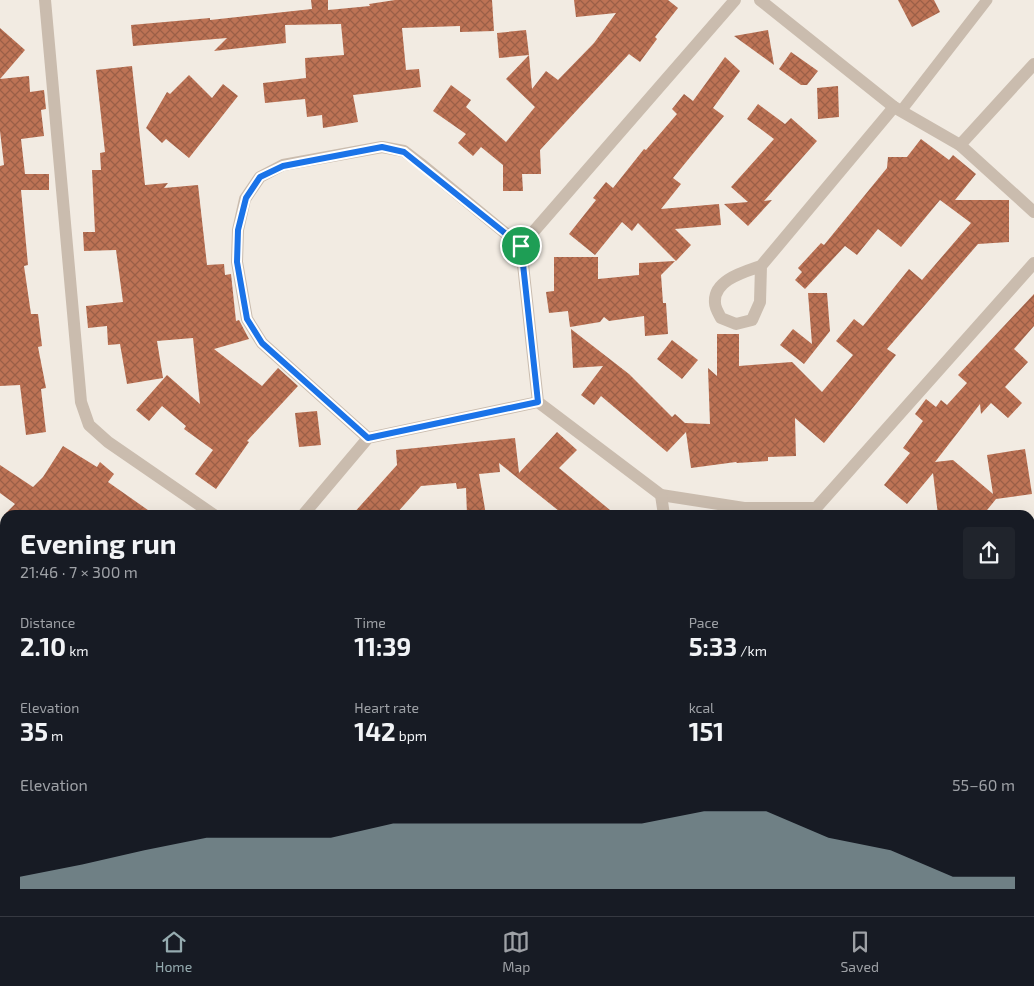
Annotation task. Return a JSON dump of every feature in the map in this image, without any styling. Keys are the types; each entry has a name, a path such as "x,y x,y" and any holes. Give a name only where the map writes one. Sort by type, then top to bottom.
{"street":[{"path":"45,0 81,402 89,425 108,442 207,510"},
{"path":"521,246 735,0"},
{"path":"760,0 897,109 960,145 1034,212"},
{"path":"960,145 1034,64"},
{"path":"760,266 760,302 752,320 736,324 721,318 715,303 719,287 736,274 760,266 897,109"},
{"path":"368,438 262,343 247,319 237,262 238,230 246,198 260,177 283,166 382,147 404,152 521,246 538,402 661,495 744,508 792,510"},
{"path":"817,510 1034,263"},
{"path":"307,510 368,438 538,402"},
{"path":"661,495 663,510"}],"lane":[{"path":"897,109 988,0"}],"building":[{"path":"311,0 328,0 328,10 370,6 369,4 395,0 492,0 494,31 460,32 460,26 402,28 406,70 419,69 421,87 353,95 358,122 323,128 322,115 307,117 305,99 265,103 263,83 306,78 305,58 344,55 341,24 285,25 286,43 214,51 227,38 133,46 131,25 210,18 210,20 312,9"},
{"path":"574,0 668,0 678,8 655,37 657,39 640,62 629,54 540,150 541,174 522,174 523,191 503,191 503,165 481,147 473,156 458,143 466,134 433,111 451,85 471,100 466,107 506,142 535,107 506,79 529,55 532,89 546,71 558,80 594,43 616,13 576,17"},
{"path":"898,0 934,0 940,12 912,27"},
{"path":"0,28 25,50 0,79"},
{"path":"526,30 529,55 499,58 497,33"},
{"path":"768,30 774,65 734,36"},
{"path":"791,52 818,71 807,85 801,85 779,69"},
{"path":"725,57 740,71 713,108 724,116 673,178 681,184 661,209 719,204 721,225 675,229 691,245 676,261 638,223 632,231 622,222 595,255 569,234 596,200 593,198 606,182 613,188 644,149 646,150 677,114 672,109 684,94 693,101"},
{"path":"132,66 145,185 168,183 164,188 198,185 207,265 224,264 225,275 231,274 236,321 239,320 249,339 214,349 262,386 278,368 298,386 247,441 249,442 216,489 195,474 213,450 184,429 186,426 162,406 149,421 136,410 167,375 200,404 193,338 157,341 163,378 127,384 120,344 108,345 107,326 88,328 86,306 123,302 116,250 84,251 83,232 95,232 92,170 101,170 100,153 105,152 96,70"},
{"path":"189,75 212,98 223,84 238,96 189,158 166,139 162,143 146,128 167,92 170,94"},
{"path":"29,76 30,92 44,90 46,109 41,110 44,136 21,139 25,174 49,174 49,190 21,190 28,265 24,266 31,314 38,314 42,346 38,347 46,388 41,389 46,432 26,435 20,385 0,386 0,166 4,165 0,131 0,79"},
{"path":"838,86 839,117 818,119 817,88"},
{"path":"758,104 785,124 791,118 817,141 764,201 772,200 748,226 724,204 748,202 731,187 774,139 747,119"},
{"path":"921,139 949,160 953,155 976,174 955,200 1009,200 1009,242 978,244 887,349 896,355 824,443 795,418 796,456 768,457 768,461 736,462 691,468 686,432 667,452 601,396 594,405 581,395 603,366 573,368 571,329 629,374 672,417 675,414 685,423 710,424 708,368 717,376 717,334 739,334 739,366 792,362 822,392 853,355 836,341 854,319 863,326 909,269 922,280 971,223 940,200 901,247 878,229 857,255 845,246 805,289 795,280 802,272 798,268 821,243 824,245 887,168 888,157 907,157"},
{"path":"554,257 598,257 598,279 639,275 639,263 675,261 661,275 663,303 666,303 668,334 645,336 644,316 609,321 604,317 600,322 570,327 568,311 549,313 546,292 554,291"},
{"path":"808,293 827,293 830,331 804,364 780,345 793,329 812,344"},
{"path":"1034,294 1034,326 1014,349 1028,362 1005,387 1022,403 1008,418 991,403 981,414 980,404 935,462 953,460 993,494 987,455 1025,449 1032,494 996,499 987,510 937,510 933,473 907,504 884,485 910,453 903,448 923,421 915,414 926,399 936,407 941,400 947,405 967,383 958,375"},
{"path":"672,340 698,360 682,379 657,359"},
{"path":"317,411 321,445 299,447 295,413"},
{"path":"557,432 577,450 559,468 610,510 558,510 499,463 500,472 479,474 485,510 467,510 466,488 457,489 456,483 421,486 399,510 356,510 397,465 396,450 515,438 519,473"},
{"path":"63,446 97,467 100,462 114,474 108,482 148,510 9,510 15,504 0,493 0,465 33,487 43,477"}],"route":[{"path":"382,147 404,152 421,164 521,246 538,402 368,438 262,343 247,319 237,262 238,230 246,198 260,177 283,166 382,147"}]}
